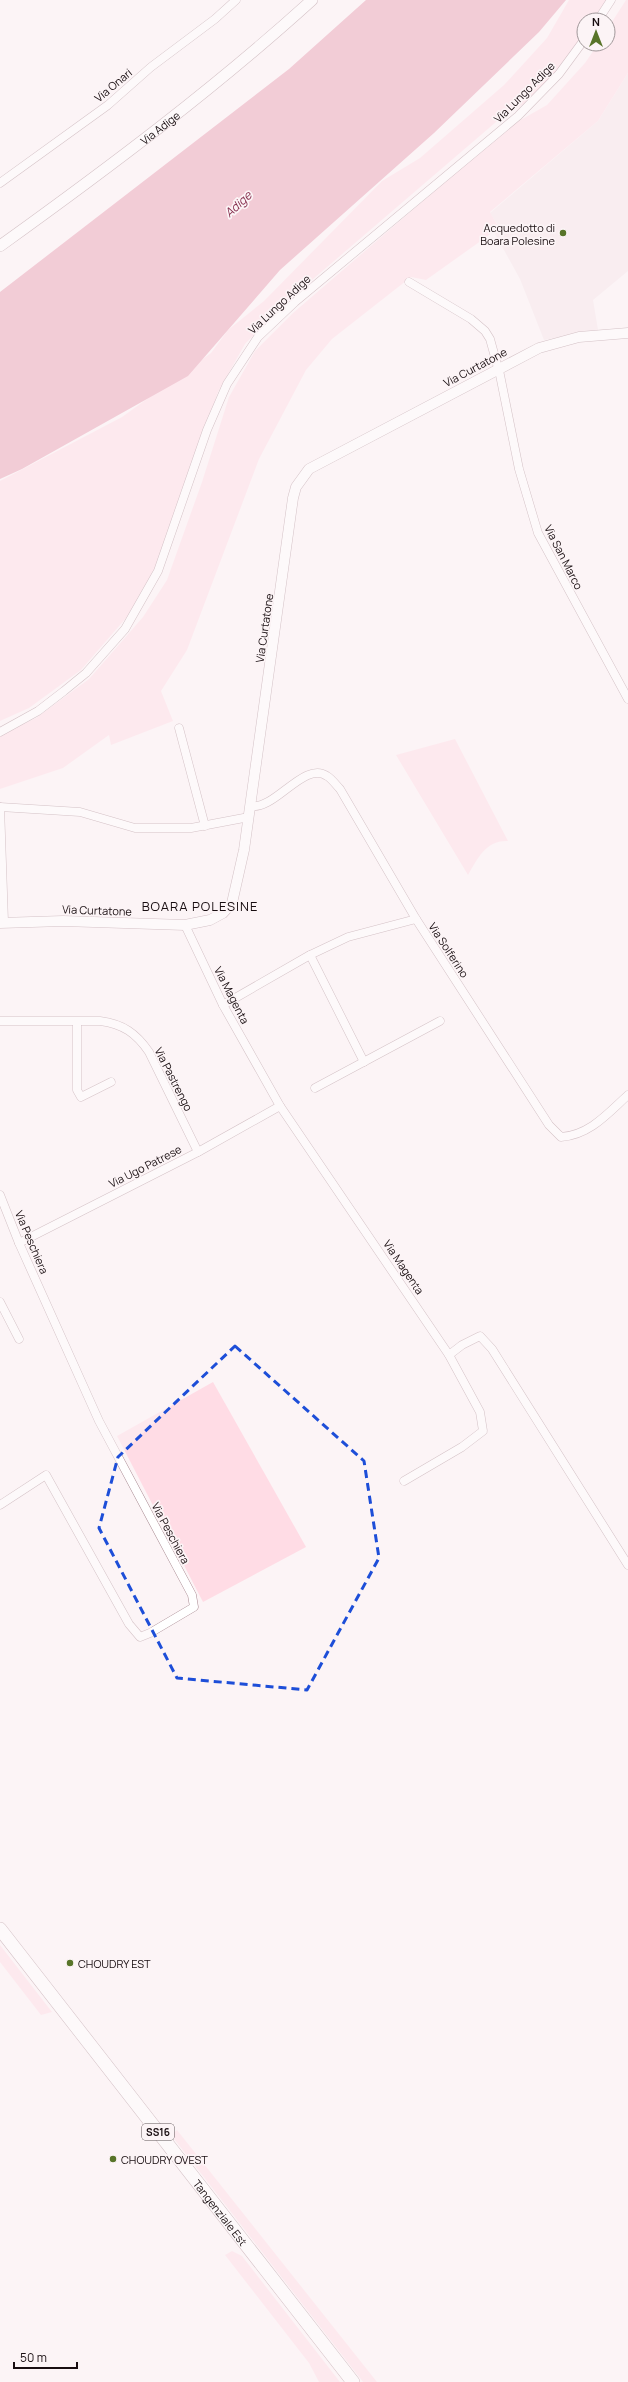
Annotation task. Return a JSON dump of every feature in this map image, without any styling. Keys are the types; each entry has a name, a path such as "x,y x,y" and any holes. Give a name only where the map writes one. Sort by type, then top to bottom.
{"main road":[{"name":"Via Adige","path":"0,246 144,139 226,74 312,0"},
{"name":"Tangenziale Est","path":"0,1929 353,2382"}],"street":[{"name":"Via Onari","path":"0,183 108,105 151,67 215,19 236,0"},
{"path":"603,12 611,0"},
{"name":"Via Lungo Adige","path":"0,732 38,711 86,673 124,629 158,571 207,430 227,384 258,337 295,302 518,116 559,74 576,51"},
{"name":"Via San Marco","path":"409,282 479,325 490,339 498,368 519,469 538,534 628,699"},
{"name":"Via Curtatone","path":"2,922 62,921 185,925 217,917 232,902 239,879 296,487 309,469 498,368 555,343 580,337 628,333"},
{"path":"179,728 206,826"},
{"name":"Via Solferino","path":"250,806 258,807 266,804 303,777 318,773 327,776 340,789 416,919 548,1125 562,1136 573,1136 593,1126 628,1095"},
{"path":"2,922 0,807 80,812 135,828 206,826 249,817"},
{"path":"223,1005 310,955 348,937 416,919"},
{"name":"Via Magenta","path":"185,925 223,1005 280,1106 449,1355 480,1412 483,1431 462,1447 404,1481"},
{"path":"310,955 364,1062"},
{"name":"Via Pastrengo","path":"0,1021 112,1023 129,1030 141,1040 149,1052 198,1152"},
{"path":"315,1088 440,1021"},
{"path":"77,1022 77,1090 81,1097 111,1082"},
{"name":"Via Ugo Patrese","path":"19,1243 198,1152 280,1106"},
{"name":"Via Peschiera","path":"0,1195 19,1243 99,1421 192,1595 194,1607 150,1633 140,1637 129,1624 46,1475 0,1505"},
{"path":"0,1302 19,1339"},
{"path":"449,1355 462,1345 480,1336 492,1349 628,1564"}],"highlighted area":[{"path":"235,1346 364,1461 379,1558 307,1690 177,1678 99,1528 118,1457"}],"shaded area":[{"path":"569,0 611,0 603,12 576,12 576,51 539,95 503,116 284,304 245,344 218,392 190,477 155,574 133,610 81,670 29,708 0,721 0,481 122,417 211,353 228,330 264,301 382,181 420,158 504,85 547,38"},
{"path":"626,0 628,0 628,73 598,121 490,212 499,228 426,280 411,277 332,339 306,370 259,459 187,650 161,691 173,721 111,745 109,735 63,768 0,789 0,735 36,718 89,679 143,617 167,580 202,482 229,397 255,351 293,313 510,126 547,105 585,63 593,52 616,52 616,16"},
{"path":"628,73 628,271 593,300 598,330 544,340 520,279 494,232 499,227 490,213 598,121"},
{"path":"455,739 508,841 500,841 488,847 479,857 468,875 396,755"},
{"path":"213,1382 306,1547 203,1602 117,1436"},
{"path":"0,1945 52,2012 41,2015 0,1962"},
{"path":"177,2130 377,2382 363,2382 171,2135"},
{"path":"232,2251 242,2256 340,2382 319,2382 309,2363 225,2255"}],"water":[{"name":"Adige","path":"366,0 566,0 539,32 434,133 280,270 188,376 22,469 0,479 0,292 289,69"}],"place":[{"name":"Acquedotto di Boara Polesine","path":"563,233"},
{"name":"CHOUDRY EST","path":"70,1963"},
{"name":"CHOUDRY OVEST","path":"113,2159"}],"district":[{"name":"BOARA POLESINE","path":"200,906"}]}
